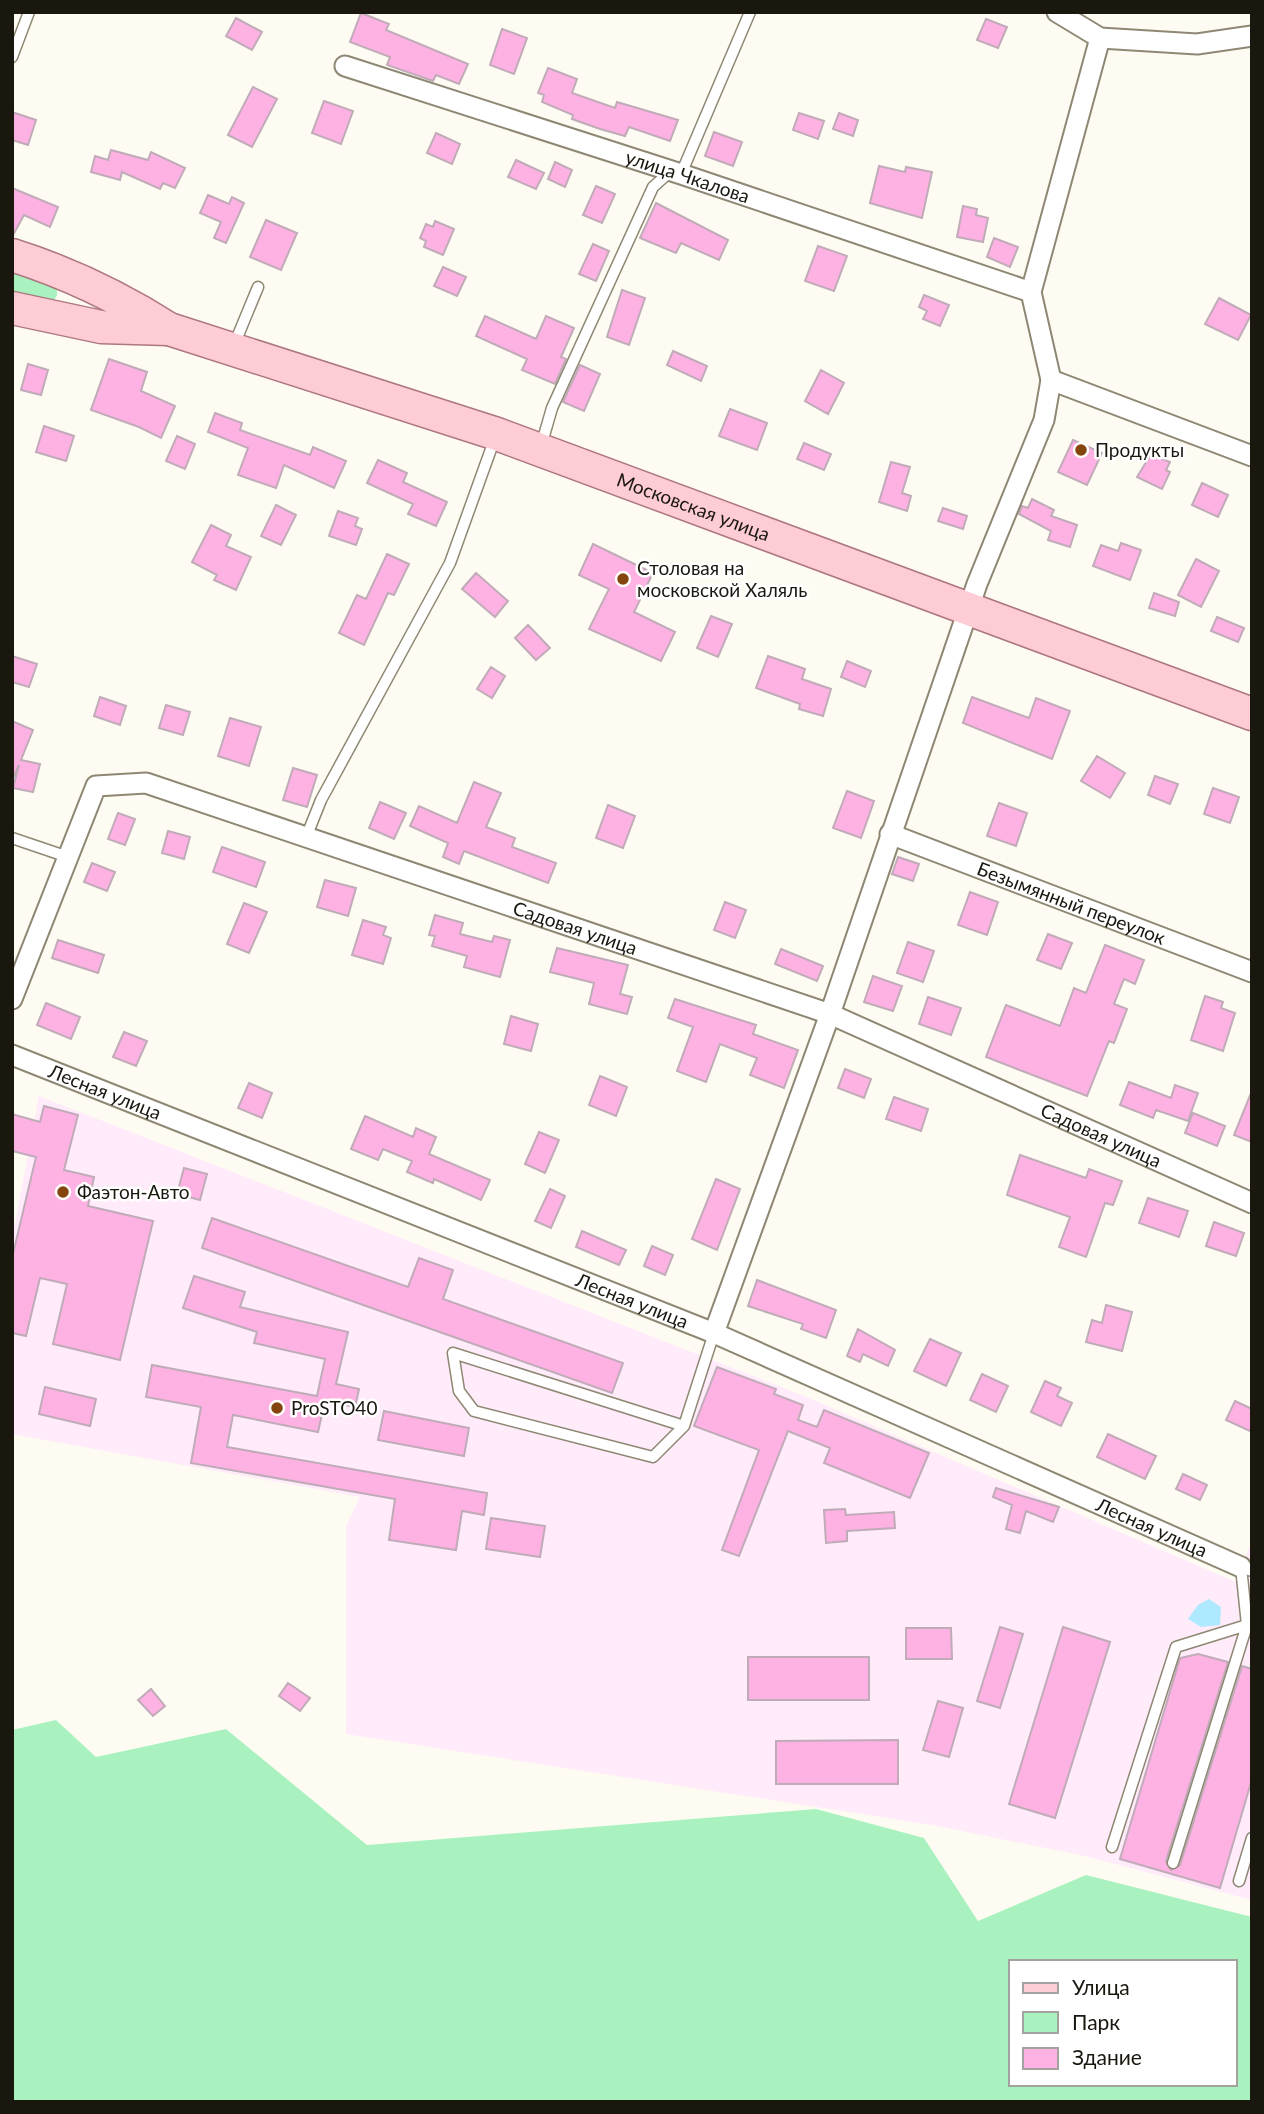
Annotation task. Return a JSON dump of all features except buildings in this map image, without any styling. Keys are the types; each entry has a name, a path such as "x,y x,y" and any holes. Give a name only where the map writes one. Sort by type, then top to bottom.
{"main road":[{"name":"Московская улица","path":"12,255 55,269 121,298 169,329 497,434 1252,713"},
{"path":"49,317 62,308 67,295 65,280 55,269"},
{"name":"Московская улица","path":"12,308 101,327 169,329"}],"street":[{"path":"1057,12 1100,38 1197,44 1252,36"},
{"path":"714,1332 831,1014 968,609 1044,420 1051,380 1031,292 1100,38"},
{"name":"улица Чкалова","path":"345,66 676,172 1031,292"},
{"path":"1051,380 1252,456"},
{"name":"Садовая улица","path":"12,999 96,786 146,783 307,835 831,1014 1252,1203"},
{"name":"Безымянный переулок","path":"890,834 1252,972"},
{"name":"Лесная улица","path":"12,1055 714,1332 1246,1569"}],"lane":[{"path":"12,57 29,12"},
{"path":"540,450 552,408 653,187 676,172 750,12"},
{"path":"232,349 258,287"},
{"path":"307,835 321,800 363,719 450,563 497,434"},
{"path":"12,838 68,857"},
{"path":"684,1426 453,1353 459,1391 474,1411 653,1457 684,1426 714,1332"},
{"path":"1173,1863 1250,1626 1246,1569"},
{"path":"1112,1847 1175,1647 1250,1626"},
{"path":"1239,1881 1252,1838"}],"shaded area":[{"path":"39,1096 804,1396 1236,1582 1252,1540 1252,1900 1085,1856 932,1825 346,1734 346,1526 360,1497 12,1434 12,1239"}],"green space":[{"path":"12,269 57,287 53,302 12,296"},
{"path":"56,1720 96,1757 226,1729 367,1845 816,1809 924,1838 978,1921 1086,1875 1252,1917 1252,2102 12,2102 12,1730"}],"water":[{"path":"1209,1599 1221,1607 1220,1625 1201,1627 1188,1619 1198,1605"}],"place":[{"name":"Продукты","path":"1081,450"},
{"name":"Столовая на московской Халяль","path":"623,579"},
{"name":"Фаэтон-Авто","path":"63,1192"},
{"name":"ProSTO40","path":"277,1408"}]}
